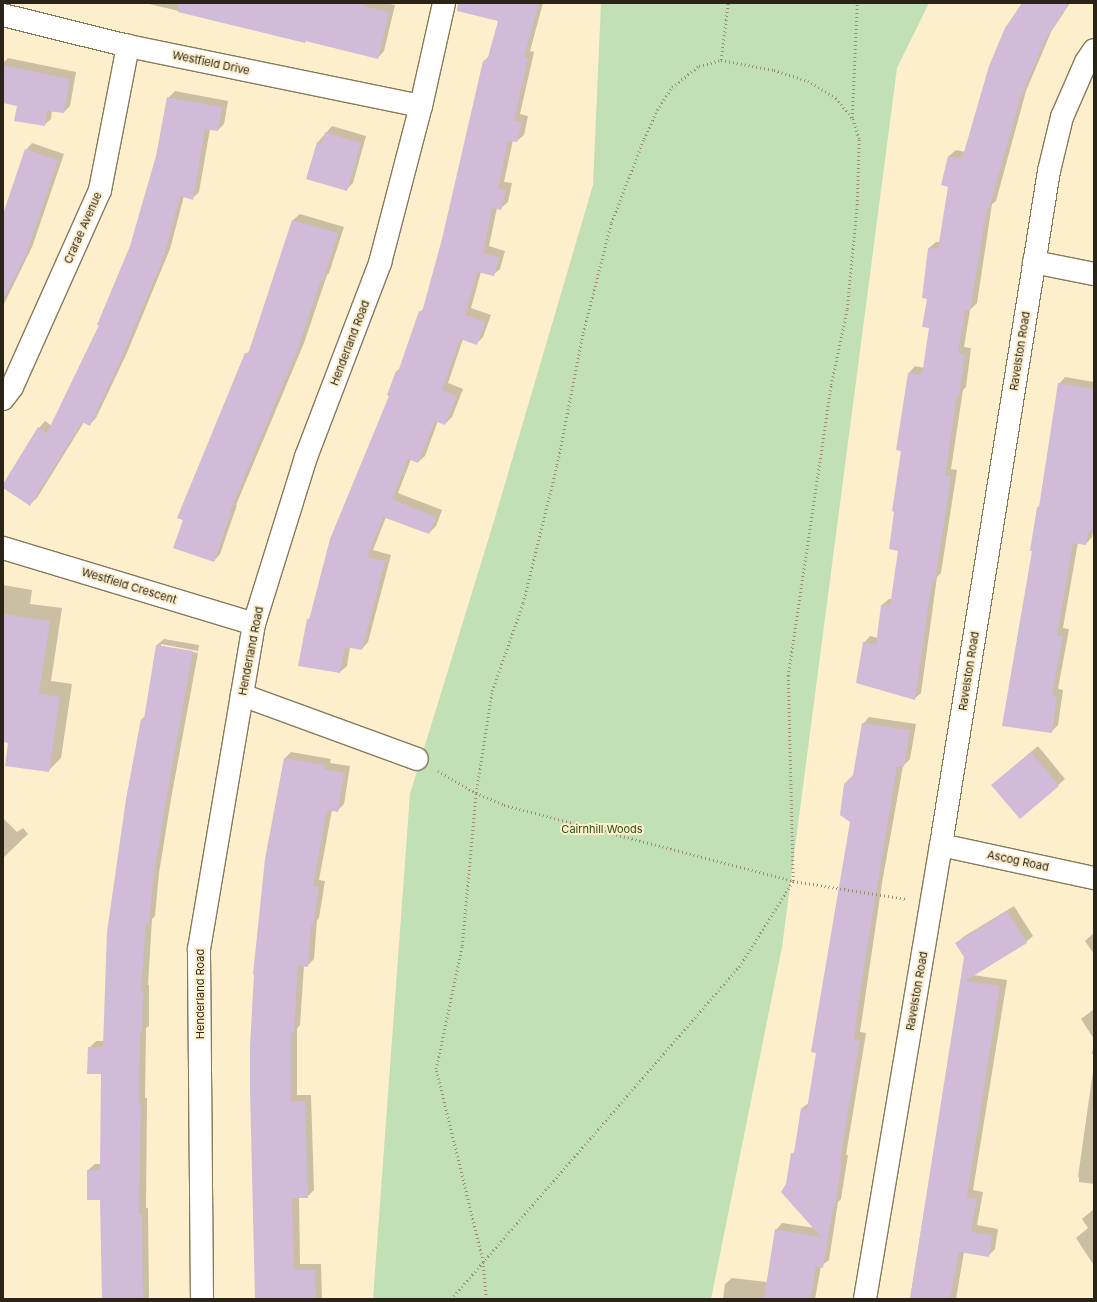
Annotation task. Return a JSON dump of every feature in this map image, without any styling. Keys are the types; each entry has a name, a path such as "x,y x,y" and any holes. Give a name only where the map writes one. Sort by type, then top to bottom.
{"street":[{"name":"Henderland Road","path":"202,1299 199,949 254,624 306,456 380,263 421,106 444,3"},
{"name":"Westfield Drive","path":"3,15 128,46 421,106"},
{"name":"Crarae Avenue","path":"3,399 12,387 100,190 128,46"},
{"name":"Ravelston Road","path":"865,1299 942,845 1049,171 1062,117 1086,62 1094,50"},
{"path":"1034,262 1094,274"},
{"name":"Westfield Crescent","path":"3,548 254,624"},
{"path":"242,695 417,759"},
{"name":"Ascog Road","path":"942,845 1094,878"}],"path":[{"path":"721,60 728,3"},
{"path":"852,118 857,3"},
{"path":"451,1299 483,1262 739,967 793,881 788,676 831,385 847,309 857,205 859,139 852,118 836,98 808,81 774,70 721,60 699,66 672,87 657,110 646,134 611,223 583,333 557,465 523,603 492,691 476,793 462,946 436,1069 483,1262 486,1299"},
{"path":"417,759 476,793 504,805 793,881 906,899"}],"green space":[{"name":"Cairnhill Woods","path":"601,3 929,3 897,68 782,947 711,1299 373,1299 410,794 494,521 593,185"}],"building":[{"path":"179,3 364,3 363,6 389,12 378,59 178,12"},
{"path":"458,3 539,3 524,57 528,58 514,121 522,122 517,142 508,141 498,188 506,190 501,210 492,208 483,253 499,257 494,276 477,272 465,315 485,322 477,345 460,339 442,390 457,396 445,425 435,421 418,463 408,459 392,499 436,517 429,534 383,517 367,557 385,561 362,650 345,647 340,673 298,666 307,619 309,620 330,539 389,396 387,395 396,371 398,372 419,311 422,312 442,239 483,61 487,61 498,21 457,11"},
{"path":"1022,3 1069,3 1045,40 1020,99 989,209 987,208 970,311 965,310 958,353 965,354 959,395 957,394 945,476 951,477 935,581 932,581 915,700 856,683 863,642 876,645 881,605 890,606 898,551 889,549 894,512 892,511 901,451 896,450 908,373 922,375 929,328 922,327 927,299 922,298 928,248 938,249 948,187 941,185 948,156 962,159 989,66 1005,28"},
{"path":"3,65 70,79 64,113 47,111 45,126 14,121 17,106 3,103"},
{"path":"167,97 222,107 218,131 205,129 193,200 180,196 164,256 120,362 90,426 82,422 30,506 3,488 3,484 38,427 47,433 99,325 97,325 130,246 156,156"},
{"path":"325,132 361,143 347,191 306,179 317,142 322,143"},
{"path":"25,149 58,160 26,255 3,300 3,214"},
{"path":"292,220 338,233 323,280 321,280 297,351 230,511 231,512 214,562 173,548 183,520 177,518 245,353 248,354"},
{"path":"1058,383 1094,389 1094,529 1088,533 1086,545 1073,543 1057,635 1063,636 1052,695 1057,696 1052,733 1002,726 1032,551 1030,551 1037,507 1039,507"},
{"path":"3,614 50,621 39,693 60,697 49,772 5,766 8,743 3,742"},
{"path":"156,645 193,651 153,880 149,923 146,923 141,992 143,992 142,1033 140,1033 139,1104 141,1104 139,1214 142,1214 143,1299 102,1299 100,1200 87,1200 87,1170 100,1170 101,1074 87,1074 88,1047 103,1047 107,932 126,799 141,719 144,719"},
{"path":"862,723 910,730 904,767 897,766 862,979 854,1039 860,1040 840,1161 842,1162 835,1207 833,1207 823,1268 816,1266 811,1299 764,1299 775,1229 821,1237 781,1192 786,1184 791,1153 794,1153 801,1108 807,1109 816,1053 811,1052 850,822 840,815 844,784 853,775"},
{"path":"1031,752 1059,786 1020,819 991,785"},
{"path":"284,758 325,765 324,769 344,773 338,812 327,810 313,886 319,887 313,925 311,925 308,967 298,966 294,1033 291,1033 291,1101 305,1101 308,1198 292,1198 294,1270 315,1270 316,1299 255,1299 250,1090 253,974 265,859"},
{"path":"1007,911 1027,943 965,981 1000,986 967,1197 977,1199 971,1232 992,1235 989,1257 959,1252 950,1299 910,1299 964,957 955,943"}]}
